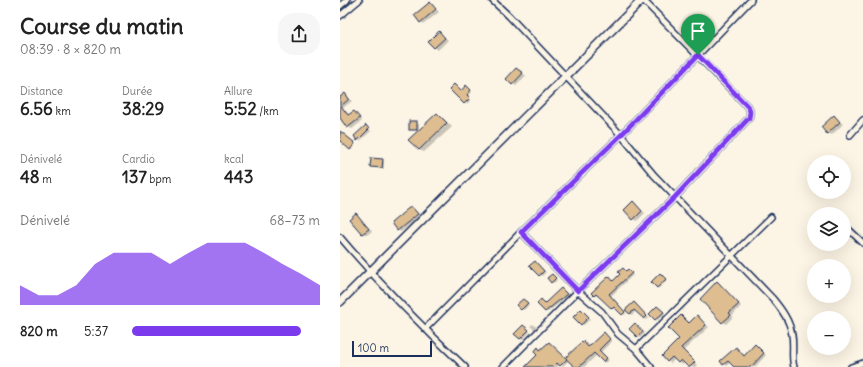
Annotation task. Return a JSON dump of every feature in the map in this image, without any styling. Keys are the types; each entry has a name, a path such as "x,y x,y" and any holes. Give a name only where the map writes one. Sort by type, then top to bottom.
{"street":[{"path":"340,6 347,0"},
{"path":"340,16 359,0"},
{"path":"492,0 509,16 621,135 654,175 773,299 789,323 792,335 794,367"},
{"path":"340,302 643,0 749,108 749,118 675,197 578,291 503,367"},
{"path":"425,330 521,232 621,135 751,0"},
{"path":"850,135 863,120"},
{"path":"636,349 771,217"},
{"path":"521,232 578,291 602,312 618,334 636,349 651,367"},
{"path":"851,232 863,243"},
{"path":"340,237 370,272 425,330 465,367"},
{"path":"851,367 863,364"}],"building":[{"path":"430,2 436,9 420,23 414,15"},
{"path":"439,31 445,38 434,48 428,42"},
{"path":"516,68 523,73 512,85 506,79"},
{"path":"454,84 461,91 466,85 471,90 467,95 470,98 464,104 449,89"},
{"path":"345,93 349,99 341,106 348,115 354,111 360,118 347,128 340,118 340,97"},
{"path":"437,113 447,123 419,150 408,140"},
{"path":"834,115 840,122 827,134 821,127"},
{"path":"409,121 417,121 417,130 409,130"},
{"path":"366,125 369,129 357,141 354,136"},
{"path":"340,131 355,143 350,150 340,141"},
{"path":"371,158 383,159 382,168 370,167"},
{"path":"633,201 642,211 633,220 624,210"},
{"path":"411,206 418,214 397,231 391,223"},
{"path":"356,213 369,229 362,234 349,219"},
{"path":"535,261 544,271 539,276 529,266"},
{"path":"623,268 626,271 628,269 632,273 609,294 625,312 622,315 614,307 612,309 596,294 594,296 591,293 609,276 613,281 620,274 618,272"},
{"path":"660,273 666,279 657,288 651,282"},
{"path":"552,274 556,278 551,283 547,278"},
{"path":"717,281 739,304 729,313 731,315 722,323 700,299"},
{"path":"561,288 567,294 545,312 537,304 541,299 545,303"},
{"path":"523,299 528,303 521,310 516,305"},
{"path":"634,302 647,316 644,319 634,310 630,314 625,310"},
{"path":"657,306 664,312 655,320 649,314"},
{"path":"581,309 589,317 581,325 573,317"},
{"path":"681,315 689,323 697,315 706,325 681,348 695,362 690,367 688,367 681,360 678,363 672,357 667,362 662,356 679,339 668,328"},
{"path":"635,323 643,332 637,337 629,329"},
{"path":"523,325 529,330 520,339 514,334"},
{"path":"604,332 610,339 599,350 607,358 603,362 594,353 579,367 575,367 565,358 583,341 588,347"},
{"path":"549,342 567,359 560,366 557,363 553,367 525,367 537,355 534,352 538,347 540,350"},
{"path":"755,344 764,353 751,367 734,367 728,361 723,365 720,361 736,347 744,356"}],"route":[{"path":"698,55 749,108 749,118 675,197 578,291 521,232 621,135 698,55"}]}
